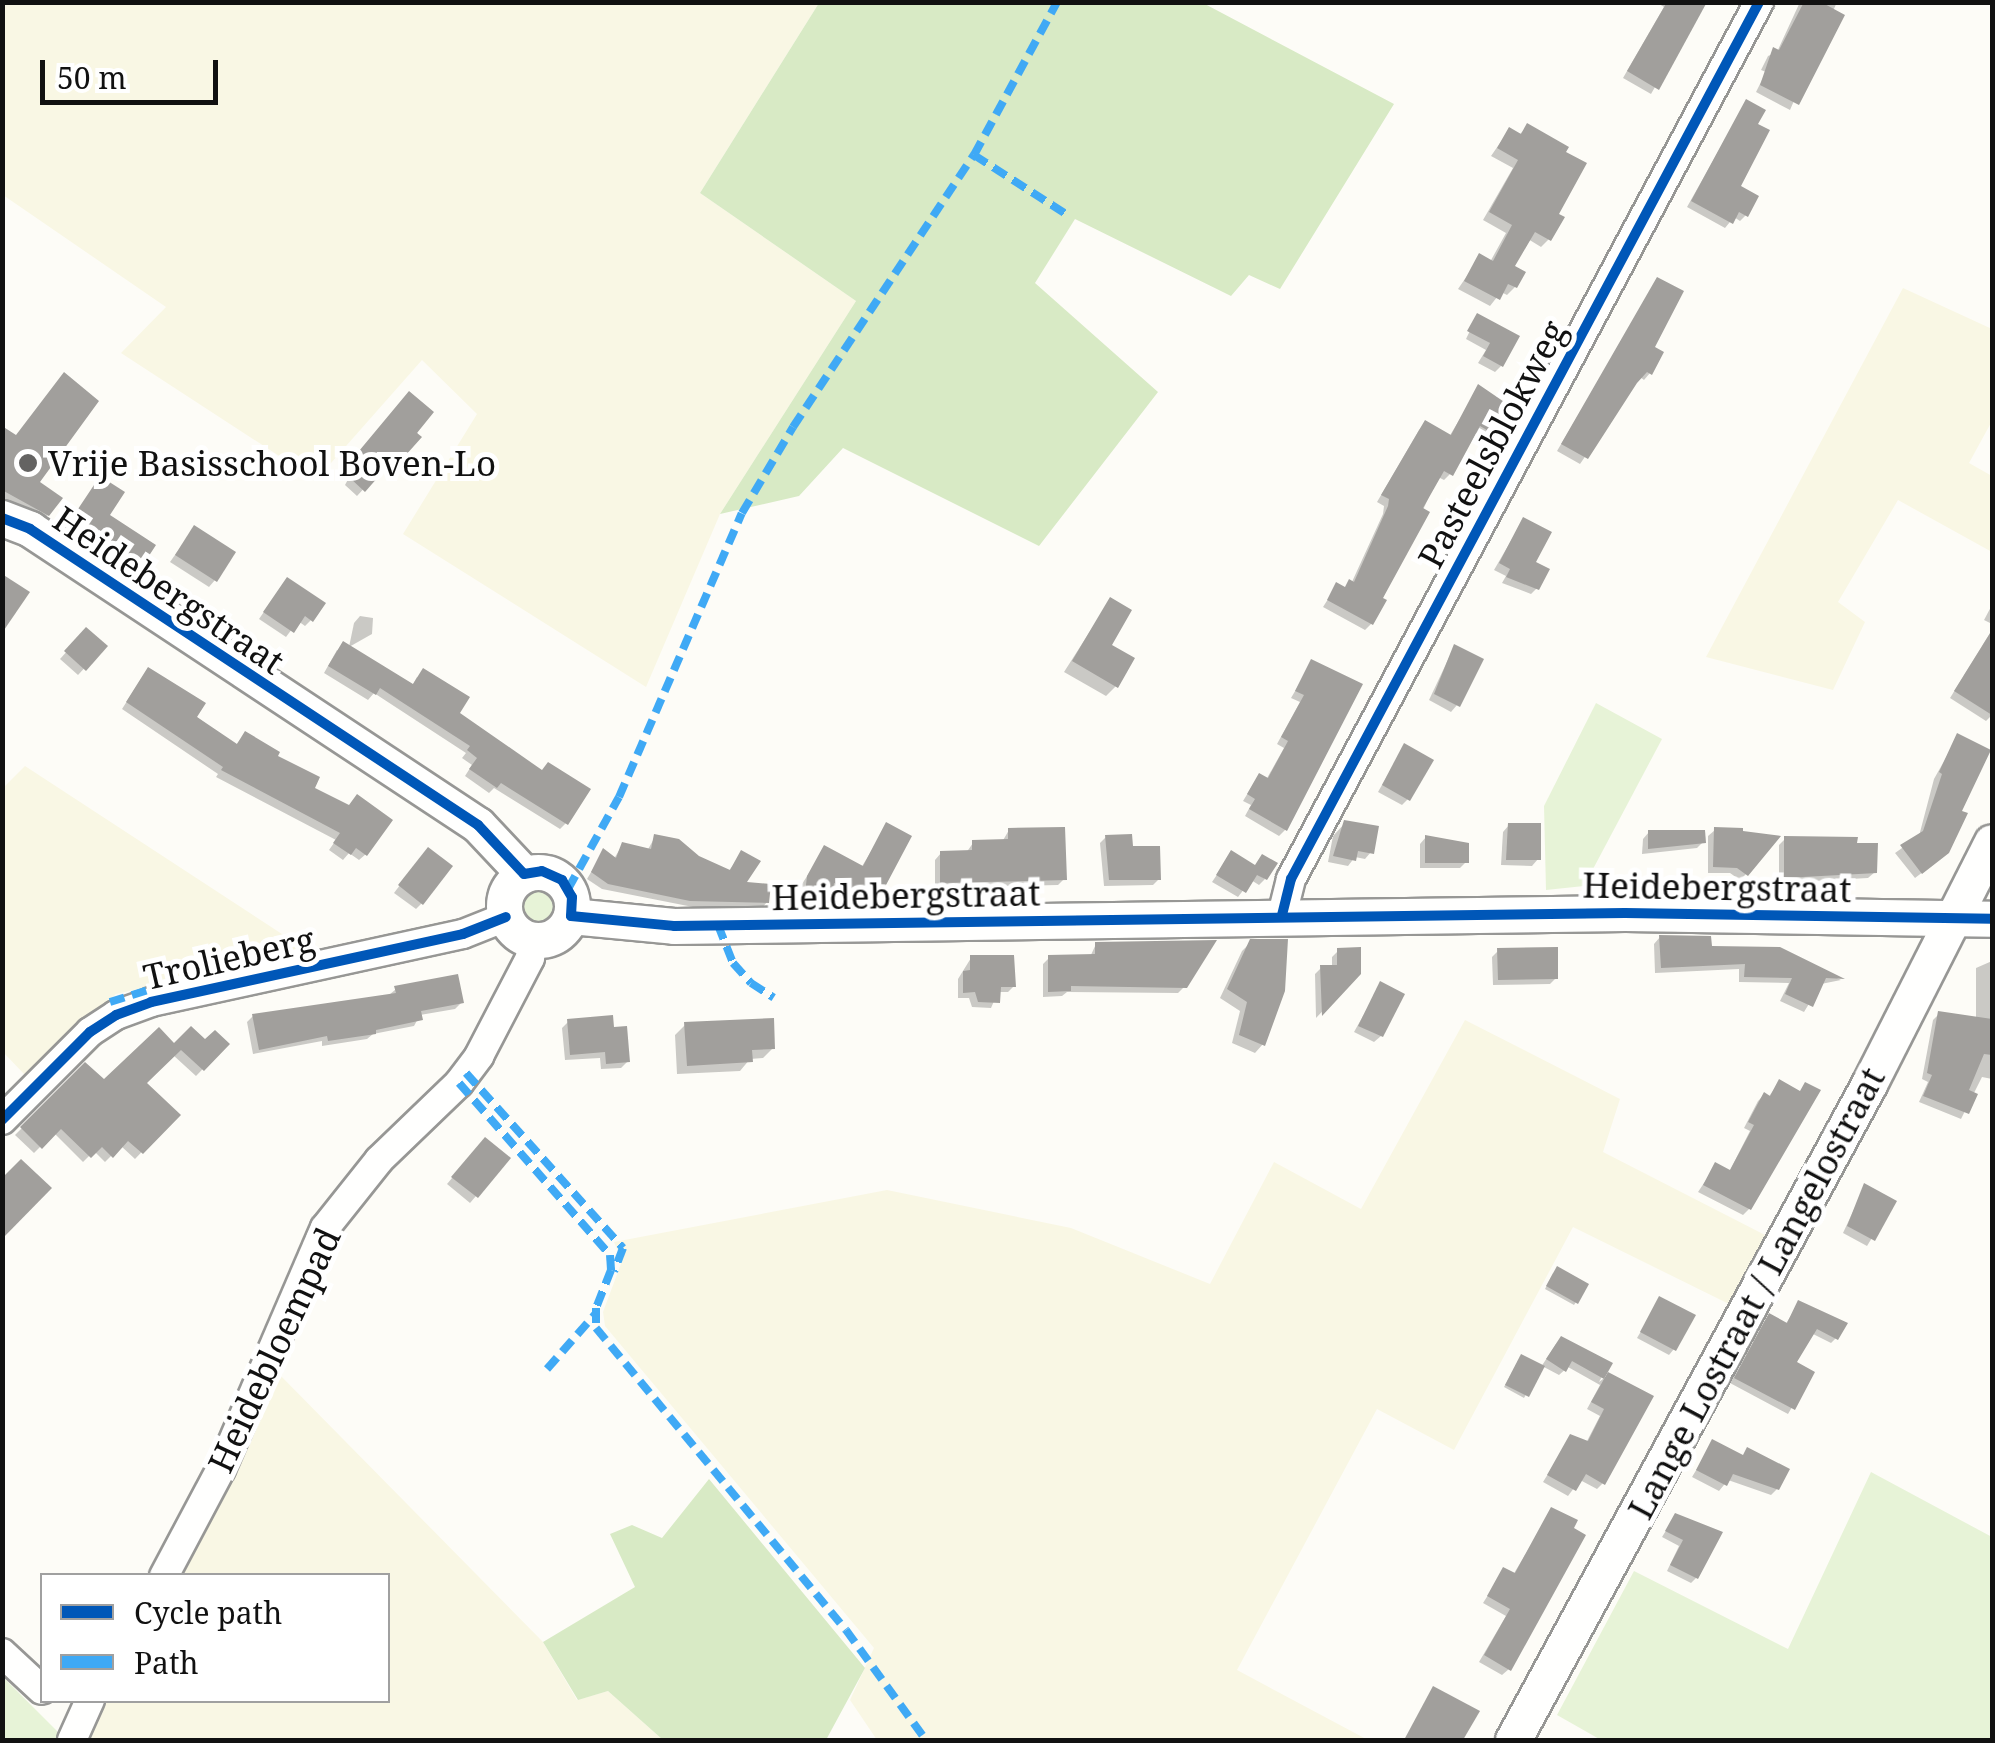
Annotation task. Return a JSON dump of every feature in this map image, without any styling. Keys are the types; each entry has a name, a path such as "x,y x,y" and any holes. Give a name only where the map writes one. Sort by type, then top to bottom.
{"street":[{"name":"Pasteelsblokweg","path":"1282,915 1291,879 1759,2"},
{"name":"Heidebergstraat","path":"2,518 30,529 478,825 524,874 542,872 562,880 572,898 571,916 674,926 1625,912 1992,918"},
{"name":"Lange Lostraat / Langelostraat","path":"1513,1740 1956,918 1992,842"},
{"path":"524,874 506,894 506,917 516,932 533,940 556,935 571,916"},
{"name":"Trolieberg","path":"2,1120 90,1032 116,1015 151,1002 463,934 506,917"},
{"name":"Heidebloempad","path":"166,1573 220,1469 325,1228 379,1160 459,1082 478,1056 530,958 533,940"},
{"path":"2,1653 40,1688"},
{"path":"57,1703 79,1721"}],"shaded area":[{"path":"2,3 819,3 700,193 856,301 720,514 646,687 403,534 477,414 422,360 316,480 121,353 166,307 3,195"},
{"path":"1903,288 1992,329 1992,421 1969,463 1992,476 1992,552 1898,500 1838,602 1865,622 1833,690 1706,657"},
{"path":"25,766 308,951 116,994 25,1075 3,1052 3,788"},
{"path":"1465,1020 1620,1099 1603,1152 1767,1236 1731,1305 1573,1227 1454,1450 1377,1409 1237,1670 1368,1740 877,1740 850,1700 874,1648 605,1326 603,1312 622,1261 614,1242 887,1190 1071,1228 1210,1284 1274,1162 1361,1209"},
{"path":"276,1371 543,1642 577,1700 608,1691 663,1740 83,1740 102,1703 390,1703 390,1573 179,1573 244,1448"}],"green space":[{"path":"819,3 1203,3 1394,104 1280,289 1249,275 1231,296 1075,219 1035,283 1158,392 1039,546 843,448 799,496 720,514 856,301 700,193"},
{"path":"1596,703 1662,739 1584,886 1546,890 1544,806"},
{"path":"538,882 555,888 561,905 555,922 538,928 521,922 515,905 521,888"},
{"path":"1871,1472 1992,1537 1992,1740 1601,1740 1557,1715 1634,1571 1788,1649"},
{"path":"709,1479 865,1668 826,1740 663,1740 608,1691 578,1700 543,1642 635,1587 610,1534 632,1525 662,1538"},
{"path":"2,1676 57,1731 57,1740 3,1740"}],"building":[{"path":"1667,2 1707,2 1659,90 1627,71"},
{"path":"1804,2 1821,2 1845,15 1799,105 1760,85 1773,47 1779,50"},
{"path":"1746,99 1766,110 1758,124 1770,130 1741,186 1759,196 1748,217 1739,212 1733,224 1691,201"},
{"path":"1527,123 1569,147 1566,152 1587,163 1559,214 1565,217 1551,241 1535,232 1515,266 1526,272 1517,288 1508,284 1500,300 1464,281 1479,253 1493,261 1512,225 1489,212 1518,160 1497,148 1509,127 1521,134"},
{"path":"1657,277 1684,291 1655,347 1664,352 1652,375 1647,372 1637,383 1588,459 1561,444"},
{"path":"1477,313 1520,336 1503,367 1483,356 1490,343 1467,331"},
{"name":"Vrije Basisschool Boven-Lo","path":"64,372 99,401 40,482 63,498 49,516 2,490 2,426 16,435"},
{"path":"1478,384 1513,408 1497,436 1480,426 1453,476 1444,471 1423,508 1430,512 1383,598 1387,600 1373,625 1327,600 1336,582 1345,587 1349,579 1354,582 1388,506 1389,499 1381,495 1425,420 1451,435"},
{"path":"409,391 434,412 417,433 422,437 405,456 400,452 365,492 350,478 358,461 354,457"},
{"path":"100,476 125,492 110,515 156,545 139,571 70,521"},
{"path":"1523,517 1552,532 1536,562 1550,569 1539,590 1506,577 1510,569 1499,563"},
{"path":"194,525 236,552 217,582 175,555"},
{"path":"2,574 30,592 2,633"},
{"path":"287,577 326,603 313,622 305,616 294,633 263,612"},
{"path":"1110,597 1132,610 1112,645 1135,658 1118,688 1072,661"},
{"path":"86,627 108,646 86,671 64,651"},
{"path":"1992,630 1992,715 1954,691"},
{"path":"343,641 413,684 423,668 470,697 460,713 542,770 548,762 591,789 568,825 501,783 497,788 469,769 477,758 467,750 470,746 380,688 376,695 328,666"},
{"path":"1454,644 1484,659 1460,707 1434,694"},
{"path":"1311,659 1363,684 1287,831 1249,809 1255,799 1247,794 1259,773 1268,778 1288,741 1281,737 1304,695 1295,691"},
{"path":"148,667 206,703 197,717 237,744 245,731 280,752 278,756 320,777 315,788 349,805 357,794 393,820 367,856 356,848 351,855 333,843 340,833 221,770 223,767 126,702"},
{"path":"1957,733 1991,750 1962,811 1968,813 1949,853 1922,874 1900,845 1923,831 1942,774 1939,772"},
{"path":"1404,743 1434,760 1410,801 1382,785"},
{"path":"1344,820 1379,826 1374,854 1358,851 1356,861 1333,856"},
{"path":"886,822 912,836 877,902 868,902 834,883 832,903 804,903 807,876 824,845 863,866"},
{"path":"1508,823 1541,823 1541,860 1506,860"},
{"path":"1065,827 1067,880 940,883 940,851 972,850 972,840 1008,839 1008,828"},
{"path":"1714,827 1781,836 1748,876 1737,868 1713,867"},
{"path":"1648,830 1705,830 1706,843 1648,849"},
{"path":"654,834 679,839 699,856 730,870 741,850 761,861 747,882 771,884 769,903 690,901 608,884 591,872 603,848 616,858 622,842 651,849"},
{"path":"1132,834 1133,846 1160,846 1161,880 1109,880 1105,835"},
{"path":"1425,835 1469,843 1469,863 1425,863"},
{"path":"1784,836 1858,837 1857,843 1878,843 1877,873 1784,878"},
{"path":"428,847 453,866 423,905 398,885"},
{"path":"1231,850 1255,865 1262,854 1278,863 1267,880 1257,875 1246,893 1216,875"},
{"path":"1659,935 1711,936 1712,946 1780,947 1845,979 1826,978 1813,1007 1785,994 1792,978 1744,977 1745,964 1661,968"},
{"path":"1250,939 1288,939 1285,991 1265,1046 1239,1035 1247,1002 1227,989"},
{"path":"1217,940 1187,988 1071,986 1071,991 1048,992 1048,955 1095,954 1095,942"},
{"path":"1361,947 1361,974 1322,1016 1320,965 1337,965 1337,948"},
{"path":"1558,947 1558,979 1498,980 1497,948"},
{"path":"970,955 1014,955 1016,987 1001,987 1000,1003 978,1002 975,992 963,993 963,971 970,970"},
{"path":"458,974 464,1003 421,1011 423,1020 376,1030 376,1034 328,1041 327,1036 259,1050 252,1014 396,993 394,986"},
{"path":"1380,981 1405,994 1383,1037 1358,1026"},
{"path":"1938,1011 1992,1019 1992,1055 1984,1054 1969,1090 1978,1094 1969,1114 1923,1096 1932,1075 1927,1073"},
{"path":"613,1015 614,1027 627,1026 630,1062 606,1064 605,1052 570,1055 567,1019"},
{"path":"774,1018 775,1049 752,1050 753,1062 687,1066 684,1022"},
{"path":"191,1026 205,1039 215,1030 230,1044 204,1071 181,1050 147,1083 181,1115 143,1154 128,1141 113,1158 102,1147 91,1158 61,1129 42,1149 20,1127 85,1062 104,1079 159,1027 174,1043"},
{"path":"1779,1079 1800,1091 1805,1082 1821,1090 1751,1210 1703,1185 1715,1162 1730,1170 1754,1125 1748,1122 1764,1092 1770,1096"},
{"path":"485,1137 511,1158 478,1198 451,1177"},
{"path":"21,1159 52,1188 2,1239 2,1178"},
{"path":"1864,1183 1897,1201 1875,1241 1847,1226"},
{"path":"1557,1266 1589,1284 1578,1304 1546,1286"},
{"path":"1659,1296 1696,1315 1676,1351 1640,1332"},
{"path":"1798,1300 1848,1323 1838,1340 1817,1329 1797,1362 1815,1372 1795,1410 1734,1378 1769,1313 1787,1323"},
{"path":"1561,1336 1613,1363 1604,1379 1572,1361 1566,1372 1546,1359"},
{"path":"1521,1354 1545,1366 1529,1397 1505,1385"},
{"path":"1608,1372 1654,1396 1605,1485 1586,1474 1576,1491 1547,1475 1570,1434 1588,1441 1604,1409 1591,1402"},
{"path":"1712,1439 1743,1455 1747,1447 1790,1469 1779,1490 1733,1474 1727,1486 1696,1470"},
{"path":"1551,1507 1578,1520 1574,1528 1586,1535 1511,1671 1484,1655 1510,1609 1487,1596 1503,1567 1515,1573"},
{"path":"1675,1513 1723,1532 1698,1579 1670,1565 1683,1540 1665,1531"},
{"path":"1433,1686 1480,1711 1463,1740 1404,1740"}],"marked path":[{"path":"568,889 619,797 742,513 793,427 974,155 1057,2"},
{"path":"974,155 1066,214"},
{"path":"718,925 733,963 751,983 774,998"},
{"path":"110,1002 167,984"},
{"path":"466,1073 623,1248 614,1271"},
{"path":"459,1083 610,1255 611,1270 596,1308 596,1328 846,1630 926,1740"},
{"path":"547,1369 597,1312"}],"cycle path":[{"path":"1282,915 1291,879 1759,2"},
{"path":"2,518 30,529 478,825 524,874 542,871 562,880 572,897 571,916 674,926 1625,913 1992,919"},
{"path":"2,1120 90,1032 116,1015 151,1002 463,934 506,917"}],"place":[{"name":"Vrije Basisschool Boven-Lo","path":"28,463"}]}
